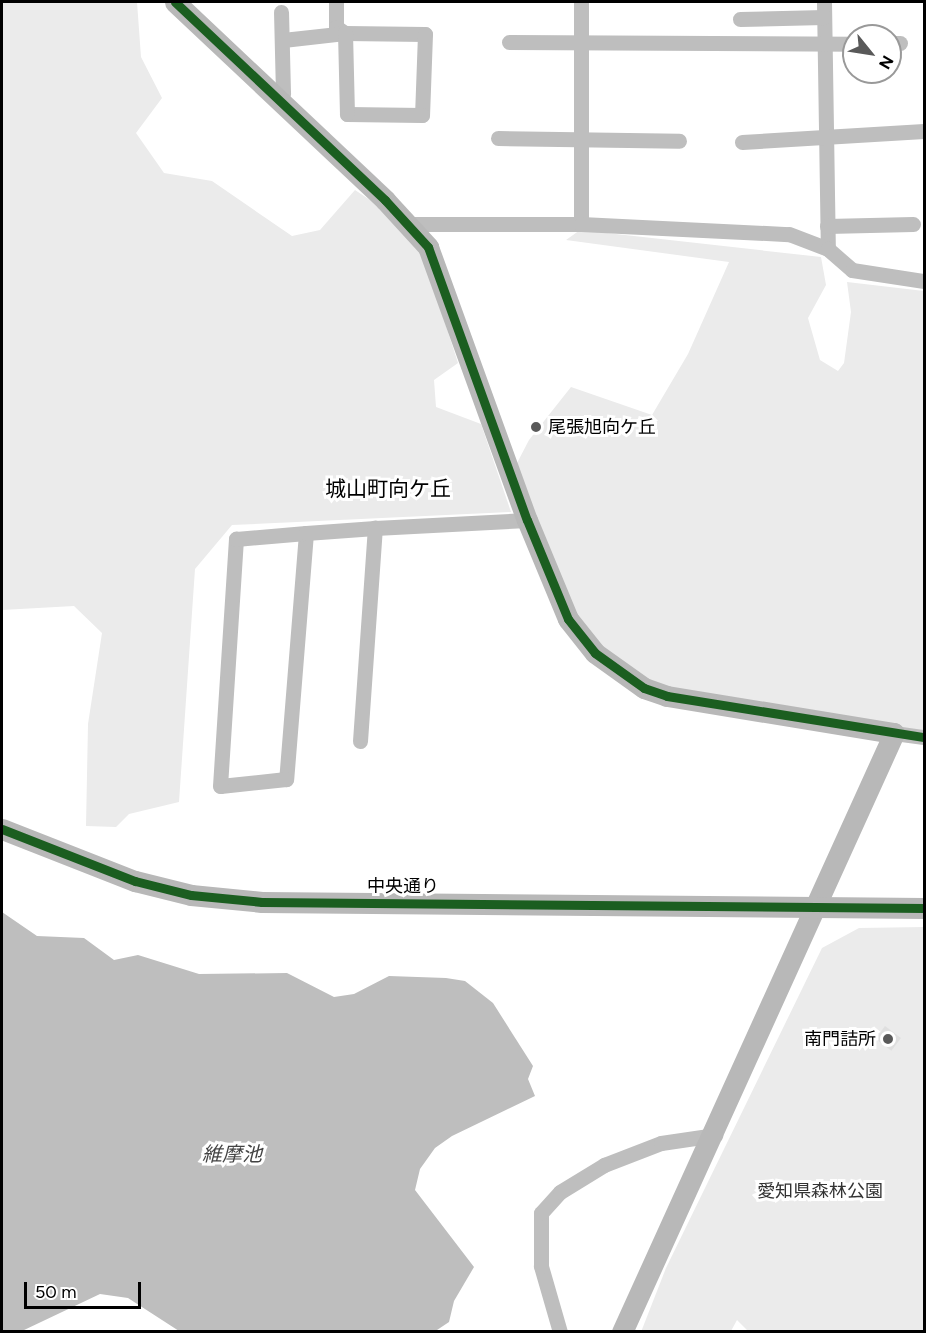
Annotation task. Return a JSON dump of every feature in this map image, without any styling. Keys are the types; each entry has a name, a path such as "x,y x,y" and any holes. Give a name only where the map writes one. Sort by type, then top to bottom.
{"street":[{"path":"175,2 408,224 428,248 527,520 568,619 595,653 644,688 667,696 924,737"},
{"path":"336,2 336,27 345,33"},
{"path":"581,224 579,139 582,2"},
{"path":"824,2 828,249"},
{"path":"277,98 283,93 281,12"},
{"path":"740,19 824,17"},
{"path":"283,40 345,33 425,34 422,115 347,114 345,33"},
{"path":"509,42 842,44"},
{"path":"742,142 924,131"},
{"path":"498,138 679,141"},
{"path":"408,224 581,224 789,234 828,249 852,270 924,281"},
{"path":"827,226 913,224"},
{"path":"306,533 286,779 220,786 236,539 306,533 375,528 527,520"},
{"path":"360,741 375,528"},
{"path":"622,1332 715,1135 894,733"},
{"name":"中央通り","path":"2,830 135,881 191,895 262,902 817,905 924,908"},
{"path":"560,1332 541,1266 541,1213 560,1192 604,1165 661,1143 715,1135"}],"green space":[{"path":"2,2 137,2 141,57 162,98 136,133 164,173 212,181 292,236 320,230 355,190 394,216 422,252 458,363 434,380 436,407 481,424 511,512 232,525 195,569 179,802 129,814 116,827 86,826 88,724 102,633 74,606 2,610"},
{"path":"580,230 821,257 826,285 808,318 820,360 838,371 844,363 851,312 847,282 924,291 924,733 667,694 600,650 576,615 516,465 529,440 571,387 652,415 688,354 729,262 566,240"},
{"name":"愛知県森林公園","path":"924,927 924,1331 748,1331 737,1320 731,1331 641,1332 666,1268 822,948 859,928"}],"water":[{"name":"維摩池","path":"2,912 37,936 84,938 114,960 138,955 199,974 287,973 334,997 354,994 389,976 446,978 465,981 493,1003 533,1066 528,1079 535,1096 452,1136 435,1148 420,1169 415,1190 474,1267 454,1301 449,1322 434,1332 179,1331 128,1298 100,1294 22,1331 2,1331"}],"building":[{"name":"南門詰所","path":"885,1026 901,1038 891,1051 875,1039"}],"cycle path":[{"path":"175,2 385,200 428,247 527,520 568,619 595,653 644,688 667,696 924,737"},
{"path":"2,829 135,881 191,895 262,902 924,908"}],"place":[{"name":"尾張旭向ケ丘","path":"536,427"},
{"name":"南門詰所","path":"888,1039"}],"district":[{"name":"城山町向ケ丘","path":"388,489"}]}
